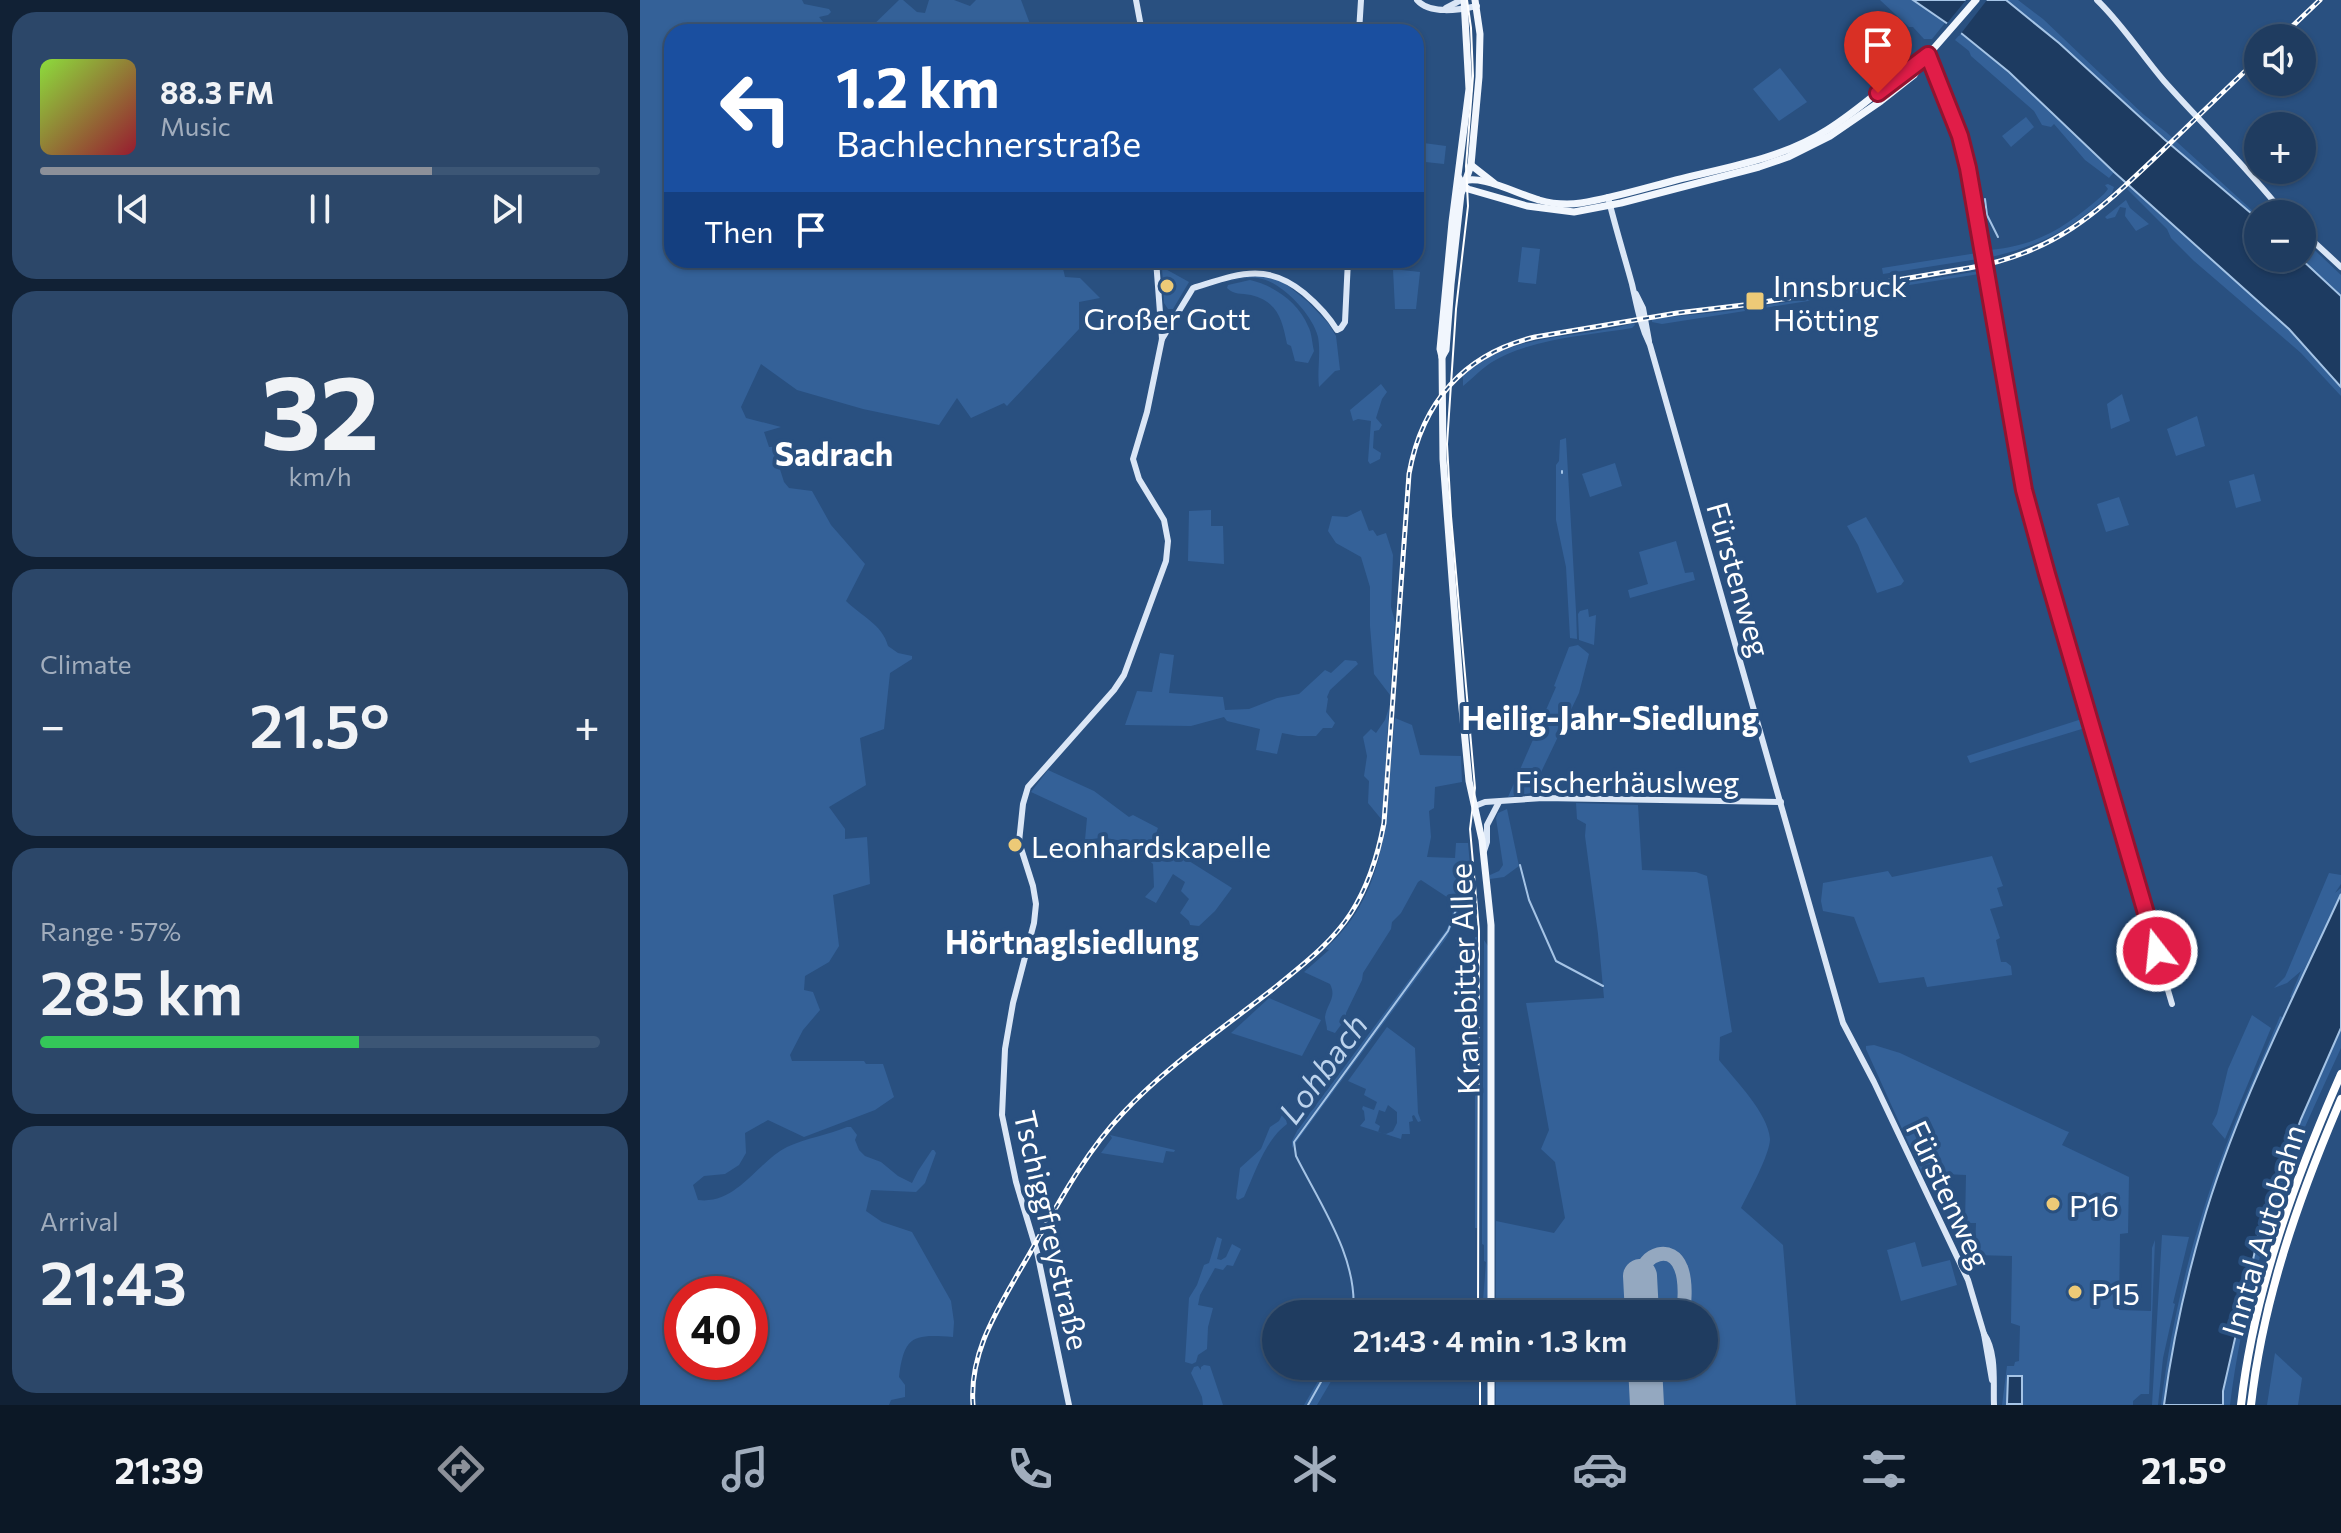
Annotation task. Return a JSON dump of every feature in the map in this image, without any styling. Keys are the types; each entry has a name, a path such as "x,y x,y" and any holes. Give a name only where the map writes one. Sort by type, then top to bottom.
{"highway":[{"name":"Inntal Autobahn","path":"2241,1405 2250,1348 2272,1257 2297,1180 2341,1074"},
{"name":"Inntal Autobahn","path":"2251,1405 2266,1319 2280,1266 2311,1171 2341,1099"}],"main road":[{"path":"1461,183 1474,191 1527,206 1574,212 1609,201 1759,167 1830,136 1881,101 1914,75 1924,59 1976,0"},
{"path":"1442,357 1446,350 1469,83 1463,3"},
{"path":"1442,357 1440,349 1461,183 1471,165 1480,55 1476,3"},
{"path":"1471,165 1499,186 1535,199 1557,204 1609,201"},
{"path":"1461,183 1499,186"},
{"path":"1460,206 1465,197 1474,191"},
{"name":"Kranebitter Allee","path":"1442,357 1445,494 1469,781 1484,851 1491,939 1491,1300"},
{"path":"1491,1380 1491,1405"}],"street":[{"path":"1136,0 1140,24"},
{"path":"1360,24 1361,0"},
{"path":"1417,0 1428,9 1476,3"},
{"path":"2097,0 2162,78 2246,167 2273,200"},
{"path":"1924,59 1938,75 1942,94 1963,146 1974,194 2024,490 2172,1004"},
{"name":"Fürstenweg","path":"1609,201 1638,317 1650,345 1840,1009 1968,1280 1984,1334 1994,1405"},
{"path":"2316,244 2341,267"},
{"path":"1157,268 1162,339"},
{"path":"1162,339 1193,288 1258,272 1275,275 1295,286 1325,313 1337,330 1345,322 1348,268"},
{"name":"Tschiggfreystraße","path":"1069,1405 1035,1244 1016,1182 1002,1107 1003,1063 1013,1003 1036,904 1019,842 1028,787 1124,675 1166,561 1168,541 1164,520 1139,479 1133,459 1162,339"},
{"name":"Fischerhäuslweg","path":"1475,806 1479,803 1543,798 1781,802"},
{"path":"1484,851 1487,825 1499,802"}],"shaded area":[{"path":"640,0 802,0 804,4 831,12 819,17 825,24 664,24 664,268 1063,268 1065,277 1080,278 1100,298 1079,302 1079,329 1007,406 1004,403 971,418 957,398 939,425 863,409 797,390 761,364 741,407 746,418 781,427 764,432 769,447 791,446 793,455 778,463 784,482 789,488 812,491 831,525 865,564 846,601 876,626 888,646 898,653 912,656 890,673 884,729 860,738 866,785 829,807 845,829 845,839 867,837 870,884 833,895 839,946 829,962 805,976 804,990 813,992 820,1010 803,1030 790,1055 792,1061 883,1064 894,1097 875,1110 804,1137 768,1120 745,1133 746,1153 739,1165 725,1174 704,1176 693,1185 698,1200 724,1196 787,1147 847,1127 851,1127 857,1135 855,1140 865,1156 881,1162 912,1183 934,1150 936,1153 925,1183 916,1192 871,1190 866,1211 882,1222 912,1232 951,1301 954,1322 953,1337 920,1337 908,1345 899,1377 905,1385 905,1397 891,1400 889,1405 640,1405"},
{"path":"899,0 917,12 925,13 929,0 954,0 970,6 976,0 1021,0 1030,24 874,24"},
{"path":"1880,0 1913,0 1945,23 1932,39 1924,39"},
{"path":"1913,0 2006,0 2244,207 2244,272 2315,272 2341,296 2341,387 2289,329 2114,172 2009,72"},
{"path":"2006,0 2018,0 2043,19 2143,114 2244,203 2244,207"},
{"path":"1961,33 2009,72 2114,172 2109,178 2085,160 2054,124 2051,127 2042,125 2034,111 1971,56 1955,40"},
{"path":"1780,68 1807,102 1779,121 1753,89"},
{"path":"2026,117 2034,127 2011,147 2002,136"},
{"path":"1424,143 1446,146 1444,164 1424,162"},
{"path":"2105,185 2114,187 2112,193 2056,234 2027,247 1991,257 1990,250 2038,239 2078,216 2104,194 2108,189"},
{"path":"2130,186 2289,329 2341,387 2341,396 2301,353 2194,261 2127,189"},
{"path":"2126,200 2130,208 2149,224 2136,231 2125,216 2126,208 2120,207 2115,217 2105,217"},
{"path":"1522,247 1540,249 1536,284 1518,282"},
{"path":"2316,251 2341,275 2341,296 2315,272"},
{"path":"1977,253 1978,259 1883,274 1882,268"},
{"path":"1162,268 1189,282 1173,309 1168,309 1164,303"},
{"path":"1393,269 1420,272 1416,309 1395,309"},
{"path":"1979,271 1979,274 1662,324 1652,322 1652,319 1737,310"},
{"path":"1258,275 1281,280 1308,302 1336,336 1340,370 1319,387 1318,337 1303,309 1286,292 1267,280 1250,277 1228,281"},
{"path":"1250,280 1284,296 1304,318 1314,351 1308,363 1295,361 1281,319 1273,307 1260,298 1235,293 1227,288 1228,285"},
{"path":"1634,323 1632,328 1523,348 1492,362 1463,386 1463,375 1502,351 1546,339"},
{"path":"1381,384 1387,392 1376,418 1382,425 1374,431 1373,448 1381,453 1380,459 1370,464 1371,421 1353,421 1350,410"},
{"path":"2122,394 2130,421 2111,429 2107,404"},
{"path":"2197,416 2205,446 2176,456 2167,429"},
{"path":"1566,438 1577,639 1570,638 1566,567 1556,520 1556,465 1560,440"},
{"path":"1615,463 1622,486 1590,497 1582,474"},
{"path":"2254,474 2261,501 2236,508 2229,481"},
{"path":"2119,497 2129,525 2106,532 2097,504"},
{"path":"1211,510 1211,526 1223,526 1224,564 1188,561 1189,511"},
{"path":"1361,510 1369,531 1373,530 1377,536 1386,533 1393,555 1391,607 1395,622 1390,695 1374,674 1370,587 1361,557 1336,543 1328,531 1332,516 1347,517"},
{"path":"1866,517 1904,581 1901,585 1877,593 1847,526"},
{"path":"1676,541 1685,573 1693,572 1695,580 1630,598 1628,590 1648,584 1639,552"},
{"path":"1588,609 1589,617 1596,615 1594,645 1579,640 1578,614"},
{"path":"1578,645 1589,654 1579,693 1531,793 1508,797 1556,687 1569,647"},
{"path":"1160,653 1174,655 1169,693 1223,697 1225,710 1249,709 1277,698 1299,694 1325,670 1331,673 1345,660 1358,664 1330,690 1327,697 1326,712 1335,723 1332,728 1323,728 1316,736 1282,733 1277,754 1256,750 1260,729 1227,721 1224,717 1191,726 1125,725 1137,691 1152,692"},
{"path":"1389,708 1382,820 1368,803 1369,781 1364,776 1367,756 1363,737 1371,729 1376,733"},
{"path":"1395,718 1412,725 1420,755 1461,756 1462,782 1435,787 1434,808 1429,811 1431,837 1427,857 1455,858 1456,843 1468,843 1470,865 1457,884 1456,902 1461,905 1447,937 1292,1148 1298,1129 1447,929 1456,903 1421,880 1418,882 1363,973 1346,1018 1335,1033 1327,1030 1325,1017 1332,997 1330,984 1304,972 1329,950 1325,949 1348,925 1375,871 1387,811"},
{"path":"2085,718 2085,728 1970,763 1967,756"},
{"path":"1048,770 1094,791 1129,817 1133,815 1158,828 1154,839 1232,888 1199,926 1190,925 1180,913 1189,899 1181,891 1185,882 1173,874 1156,903 1145,897 1154,887 1153,864 1115,839 1085,840 1087,818 1031,792"},
{"path":"1576,803 1638,805 1642,870 1696,872 1707,876 1732,1032 1720,1037 1719,1060 1757,1108 1770,1139 1763,1163 1741,1208 1783,1245 1796,1405 1496,1405 1496,1380 1718,1380 1718,1300 1496,1300 1496,1221 1554,1233 1565,1218 1555,1162 1541,1149 1549,1130 1526,1003 1604,998 1586,824 1577,819"},
{"path":"1507,809 1519,866 1504,877 1490,879 1490,875 1503,865 1496,818 1498,813"},
{"path":"1992,856 2003,886 1997,888 2003,906 1990,909 2000,938 1996,940 2001,962 2011,966 2012,975 1927,987 1924,977 1879,983 1854,917 1823,911 1823,883 1888,871 1892,877"},
{"path":"2329,873 2341,875 2341,884 2335,893 2341,888 2341,894 2293,998 2290,997 2301,971 2287,983 2274,988 2285,977"},
{"path":"2341,894 2341,1028 2301,1119 2260,1229 2223,1391 2223,1405 2164,1405 2185,1292 2215,1183 2265,1058"},
{"path":"1477,937 1477,1228 1475,1228"},
{"path":"1484,940 1488,946 1488,1300 1483,1300 1486,1262 1482,1244"},
{"path":"1269,998 1321,1020 1302,1056 1231,1033"},
{"path":"2252,1015 2271,1028 2225,1139 2212,1124 2228,1069"},
{"path":"2280,1016 2284,1018 2202,1224 2181,1305 2164,1405 2161,1405 2178,1304 2205,1204 2234,1124"},
{"path":"1387,1027 1415,1048 1421,1121 1412,1116 1410,1134 1402,1134 1401,1139 1382,1133 1393,1131 1397,1123 1397,1112 1388,1105 1385,1112 1379,1110 1375,1123 1380,1126 1378,1132 1360,1126 1365,1120 1363,1106 1374,1110 1377,1102 1364,1095 1366,1089 1348,1081"},
{"path":"2341,1028 2341,1048 2294,1153 2272,1215 2244,1323 2230,1405 2223,1405 2223,1391 2260,1229 2301,1119"},
{"path":"1874,1045 1900,1053 2069,1132 2062,1145 2129,1177 2128,1233 2120,1234 2119,1310 2151,1311 2152,1248 2155,1240 2149,1394 2141,1394 2133,1405 2002,1405 2007,1366 2014,1366 2019,1361 2020,1326 2011,1323 2012,1256 1975,1255 1976,1223 1965,1223 1966,1175 1922,1173 1866,1049 1866,1046"},
{"path":"1284,1111 1287,1124 1267,1148 1244,1197 1238,1200 1240,1168 1261,1149 1270,1127 1279,1121"},
{"path":"1110,1135 1175,1150 1166,1151 1163,1163 1101,1153 1112,1138"},
{"path":"2162,1235 2189,1237 2173,1303 2158,1405 2152,1405"},
{"path":"1217,1237 1222,1239 1217,1259 1226,1257 1232,1244 1241,1249 1233,1266 1227,1265 1223,1270 1215,1268 1200,1295 1198,1305 1213,1308 1207,1349 1192,1364 1185,1362 1189,1298 1204,1265 1209,1263"},
{"path":"1915,1242 1922,1267 1950,1260 1957,1285 1901,1301 1887,1250"},
{"path":"2275,1353 2302,1378 2298,1405 2267,1405"},
{"path":"1204,1365 1210,1366 1223,1405 1203,1405 1191,1373 1194,1367 1198,1366 1201,1370"},
{"path":"2008,1376 2022,1376 2022,1404 2007,1404"},
{"path":"1319,1380 1332,1380 1317,1405 1304,1405"}],"pier":[{"path":"1966,0 1987,0 1959,36 1944,27"}],"waterway":[{"path":"1985,199 1987,215 1998,237"},
{"name":"Lohbach","path":"1545,724 1547,716"},
{"path":"1520,865 1529,900 1556,961 1603,986"},
{"name":"Lohbach","path":"1353,1300 1344,1252 1296,1156 1294,1142 1448,931 1458,905"},
{"name":"Lohbach","path":"1308,1405 1322,1380"}],"taxiway":[{"path":"1640,1276 1652,1257 1659,1254 1671,1256 1681,1268 1685,1300"},
{"path":"1646,1392 1650,1380"}],"runway":[{"path":"1640,1276 1641,1300"},
{"path":"1646,1380 1647,1405"}],"tram line":[{"path":"1467,0 1473,76 1466,166 1468,206 1456,309 1447,444 1475,788 1470,829 1479,931 1478,1300"},
{"path":"1480,1380 1480,1405"}],"railway":[{"path":"2295,24 2320,0"},
{"path":"973,1405 975,1368 986,1334 1055,1208 1093,1149 1123,1113 1158,1080 1325,945 1351,913 1363,892 1376,858 1384,823 1409,474 1424,425 1450,385 1487,355 1535,337 1969,268 2027,252 2074,227 2096,211 2244,72"}],"place":[{"name":"Großer Gott","path":"1167,286"},
{"name":"Innsbruck Hötting","path":"1755,301"},
{"name":"Leonhardskapelle","path":"1015,845"},
{"name":"P16","path":"2053,1204"},
{"name":"P15","path":"2075,1292"}],"district":[{"name":"Sadrach","path":"834,453"},
{"name":"Heilig-Jahr-Siedlung","path":"1610,717"},
{"name":"Hörtnaglsiedlung","path":"1072,941"}],"route":[{"path":"1878,93 1928,55 1960,136 1977,210 2024,490 2157,951"}]}
